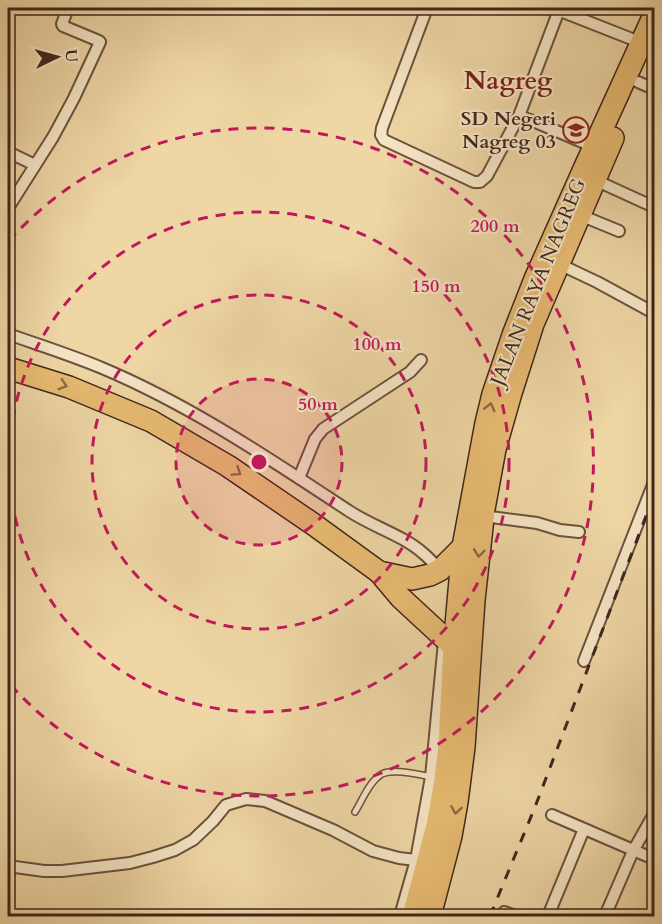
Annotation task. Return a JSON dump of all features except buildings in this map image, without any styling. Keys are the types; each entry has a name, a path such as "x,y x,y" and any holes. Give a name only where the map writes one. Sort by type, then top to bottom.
{"highway":[{"name":"JALAN RAYA NAGREG","path":"430,916 452,836 457,802 483,516 495,449 533,324 595,180 646,85 648,43 654,15"},
{"name":"JALAN RAYA NAGREG","path":"413,916 437,826 445,780 450,735 449,643 463,547 493,394 535,279 594,147 648,43"},
{"path":"8,368 69,387 151,421 228,466 379,572 401,598 449,643"},
{"path":"379,572 412,579 430,575 440,570 463,547"}],"street":[{"path":"8,208 53,137 100,42 63,26 68,8"},
{"path":"427,8 381,135 384,140 474,183 480,182 487,176 519,116 556,9 648,43"},
{"path":"519,116 594,147"},
{"path":"8,152 35,165"},
{"path":"595,180 654,207"},
{"path":"580,215 619,231"},
{"path":"559,264 654,313"},
{"path":"8,334 64,353 153,392 226,433 352,513 409,543 440,570"},
{"path":"299,478 315,439 323,429 410,372 421,360"},
{"path":"584,660 650,513 654,482"},
{"path":"483,516 579,532"},
{"path":"400,916 416,860 432,777 449,643"},
{"path":"8,866 62,871 130,863 153,857 175,850 193,840 226,805 246,800 265,801 333,830 373,851 416,860"},
{"path":"605,916 633,851 654,814"},
{"path":"552,815 654,859"},
{"path":"548,916 584,829"},
{"path":"504,912 516,916"}],"lane":[{"path":"355,812 380,774 390,771 432,777"}],"railway":[{"path":"490,916 535,807 654,495"}],"place":[{"name":"SD Negeri Nagreg 03","path":"576,130"}],"district":[{"name":"Nagreg","path":"508,80"}]}
